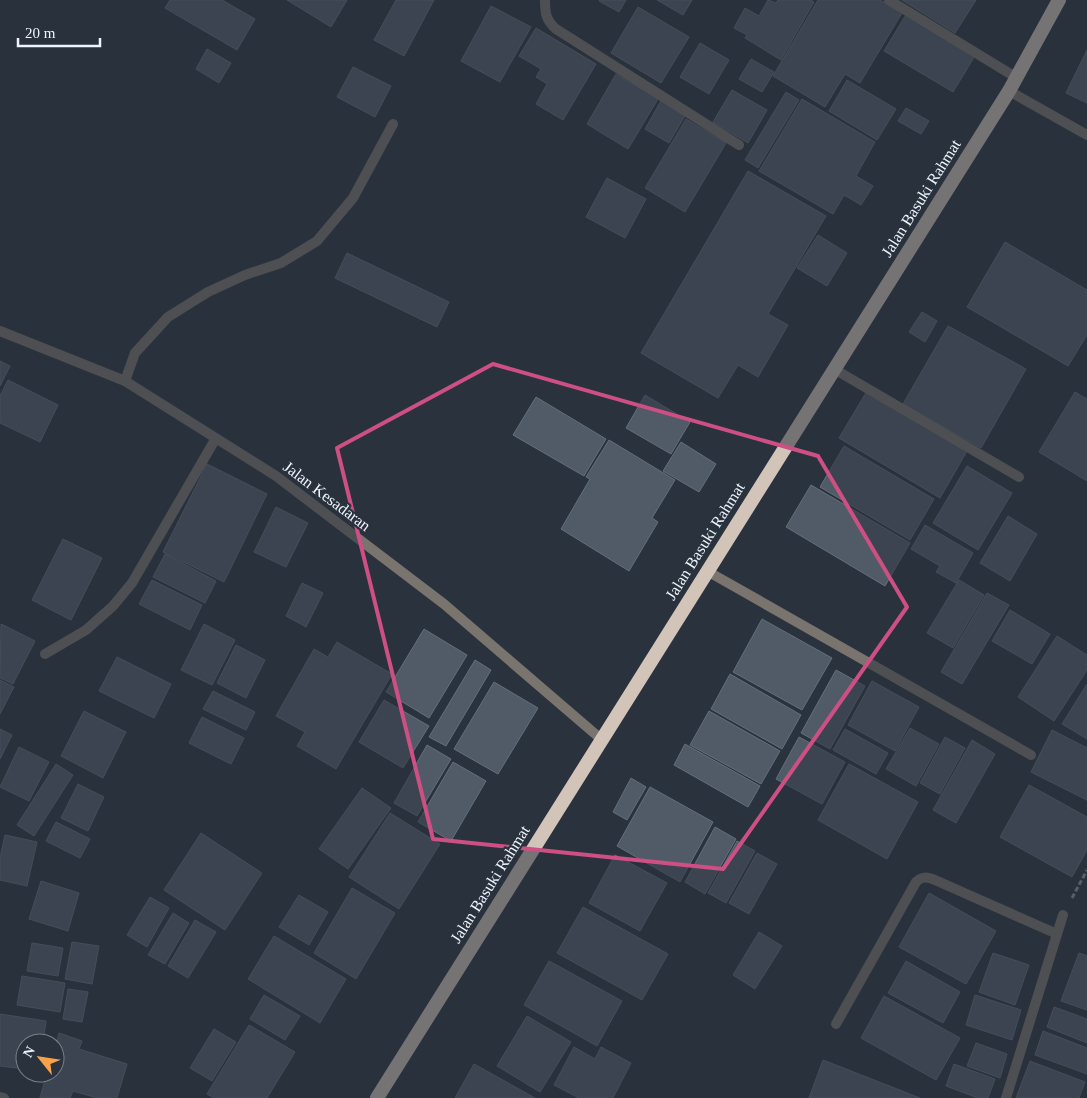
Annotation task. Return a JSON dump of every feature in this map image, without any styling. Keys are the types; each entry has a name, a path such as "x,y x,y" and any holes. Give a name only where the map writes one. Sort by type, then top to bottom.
{"highway":[{"name":"Jalan Basuki Rahmat","path":"377,1098 1009,91 1059,0"}],"street":[{"path":"545,0 545,15 556,30 738,145"},
{"path":"889,0 1017,78"},
{"path":"1009,91 1087,136"},
{"path":"125,382 135,353 168,316 208,292 245,275 281,263 317,241 353,198 393,124"},
{"name":"Jalan Kesadaran","path":"0,332 125,382 276,476 444,604 601,739"},
{"path":"834,369 1018,477"},
{"path":"46,654 86,630 113,606 132,582 216,438"},
{"path":"707,571 1031,755"},
{"path":"836,1024 920,878 935,880 1057,934"},
{"path":"1006,1098 1064,915"},
{"path":"0,1097 4,1098"}],"path":[{"path":"1064,915 1087,870"}],"highlighted area":[{"path":"493,364 818,456 907,607 723,869 433,839 337,448"}],"building":[{"path":"170,0 222,0 255,19 237,50 165,8"},
{"path":"287,0 347,0 331,27"},
{"path":"396,0 434,0 404,56 374,40"},
{"path":"600,0 626,0 619,12"},
{"path":"657,0 692,0 683,15"},
{"path":"768,0 776,3 778,0 810,0 814,2 781,60 745,38 747,35 734,28 745,8 759,16"},
{"path":"818,0 880,0 902,13 860,83 845,74 825,107 773,76"},
{"path":"902,0 976,0 955,33"},
{"path":"491,6 531,27 500,82 461,61"},
{"path":"638,7 689,37 661,83 611,53"},
{"path":"907,13 976,54 953,92 884,51"},
{"path":"536,28 596,64 563,120 536,104 547,84 536,77 541,69 519,56"},
{"path":"700,43 729,60 709,94 680,77"},
{"path":"207,49 231,63 219,83 196,69"},
{"path":"1087,50 1087,103 1066,93"},
{"path":"751,59 774,72 762,92 739,79"},
{"path":"353,67 391,86 375,117 337,97"},
{"path":"616,74 658,99 628,149 587,124"},
{"path":"847,80 896,109 877,140 829,111"},
{"path":"732,90 767,110 748,143 713,122"},
{"path":"786,92 799,100 758,168 745,160"},
{"path":"662,99 686,114 669,143 645,129"},
{"path":"802,99 875,142 856,176 873,186 861,205 844,195 833,214 759,171"},
{"path":"906,108 929,121 921,134 898,121"},
{"path":"686,119 726,143 685,212 645,188"},
{"path":"748,171 826,216 768,314 788,325 758,377 738,365 718,398 641,353"},
{"path":"607,178 646,199 625,238 586,217"},
{"path":"818,235 847,253 827,286 797,268"},
{"path":"1005,242 1087,290 1087,335 1068,366 967,307"},
{"path":"347,253 449,302 437,327 335,278"},
{"path":"922,312 937,321 925,342 909,332"},
{"path":"948,326 1026,369 981,448 903,404"},
{"path":"0,361 10,366 0,386"},
{"path":"8,380 58,405 40,442 0,423 0,396"},
{"path":"867,391 967,451 940,498 839,438"},
{"path":"1075,392 1087,399 1087,481 1039,452"},
{"path":"645,395 690,422 671,454 626,428"},
{"path":"536,397 606,439 584,476 513,435"},
{"path":"609,440 675,480 652,518 658,522 629,571 561,529 590,479 586,477"},
{"path":"681,442 716,464 699,492 663,471"},
{"path":"844,446 934,499 910,540 820,487"},
{"path":"207,464 267,494 224,582 163,552"},
{"path":"967,466 1012,493 978,550 933,523"},
{"path":"811,485 910,543 885,586 786,527"},
{"path":"276,507 308,523 286,567 254,552"},
{"path":"1008,516 1037,534 1010,581 980,563"},
{"path":"925,525 973,553 956,583 936,572 940,566 911,549"},
{"path":"63,539 102,558 71,620 32,600"},
{"path":"165,554 216,581 205,603 153,577"},
{"path":"152,580 202,605 190,630 139,604"},
{"path":"959,580 984,595 953,648 927,633"},
{"path":"302,583 323,593 306,627 286,616"},
{"path":"987,593 1009,605 962,684 941,672"},
{"path":"1010,610 1050,634 1032,664 992,641"},
{"path":"762,619 832,658 802,710 733,672"},
{"path":"1,624 35,641 13,684 0,678"},
{"path":"204,624 235,640 212,685 181,670"},
{"path":"424,629 467,655 429,718 386,692"},
{"path":"1057,636 1087,655 1087,670 1054,721 1018,697"},
{"path":"337,642 392,674 336,769 297,746 305,732 276,716 314,649 328,657"},
{"path":"236,645 265,660 246,698 217,683"},
{"path":"117,657 171,684 154,718 99,691"},
{"path":"475,660 491,670 446,746 429,737"},
{"path":"836,670 865,686 830,749 801,733"},
{"path":"730,674 801,715 782,749 711,709"},
{"path":"0,680 14,687 0,714"},
{"path":"872,681 919,707 895,751 848,725"},
{"path":"494,682 538,708 498,774 454,749"},
{"path":"1087,684 1087,739 1062,724"},
{"path":"213,691 255,712 246,730 203,709"},
{"path":"384,700 429,726 403,768 359,742"},
{"path":"84,711 126,732 103,778 61,756"},
{"path":"709,711 780,751 761,784 690,745"},
{"path":"202,717 244,738 231,764 189,743"},
{"path":"910,728 939,744 916,786 886,769"},
{"path":"0,729 12,735 0,759"},
{"path":"845,729 888,753 876,774 833,750"},
{"path":"1052,730 1087,748 1087,800 1031,772"},
{"path":"799,737 845,762 822,804 776,779"},
{"path":"945,737 965,748 940,794 920,783"},
{"path":"972,740 995,754 956,823 933,810"},
{"path":"685,744 760,786 748,807 674,765"},
{"path":"427,745 451,759 417,816 394,803"},
{"path":"19,747 49,762 29,801 0,787"},
{"path":"453,762 486,781 451,841 418,822"},
{"path":"56,764 73,775 34,836 17,825"},
{"path":"849,764 918,802 887,859 818,820"},
{"path":"631,778 646,787 627,820 613,812"},
{"path":"78,784 104,797 88,831 61,818"},
{"path":"1029,785 1087,817 1087,850 1072,877 1000,837"},
{"path":"650,787 713,822 680,882 617,846"},
{"path":"362,788 391,808 348,869 319,849"},
{"path":"390,813 440,844 399,909 349,877"},
{"path":"56,822 90,839 80,858 46,841"},
{"path":"715,827 736,839 705,894 685,882"},
{"path":"201,833 262,873 225,930 164,890"},
{"path":"5,835 37,842 27,886 0,880 0,858"},
{"path":"737,841 755,851 726,903 708,893"},
{"path":"757,853 777,864 749,914 729,903"},
{"path":"615,855 667,883 640,931 589,903"},
{"path":"41,881 79,893 68,931 29,919"},
{"path":"352,888 395,913 356,979 314,953"},
{"path":"929,893 996,931 966,984 899,947"},
{"path":"299,895 328,912 309,945 279,927"},
{"path":"150,897 169,908 147,947 127,935"},
{"path":"583,907 668,954 642,1000 557,953"},
{"path":"173,913 189,923 165,964 148,955"},
{"path":"195,920 216,932 188,978 168,966"},
{"path":"759,932 782,946 755,989 733,975"},
{"path":"274,936 346,979 320,1023 248,979"},
{"path":"72,942 99,946 92,984 65,979"},
{"path":"32,943 63,948 58,976 27,971"},
{"path":"993,953 1029,965 1015,1005 979,992"},
{"path":"1079,953 1087,956 1087,1010 1061,1001"},
{"path":"549,961 622,1001 597,1046 524,1005"},
{"path":"906,961 960,992 943,1023 888,993"},
{"path":"22,976 65,983 60,1012 17,1005"},
{"path":"68,989 88,992 82,1022 63,1019"},
{"path":"264,995 300,1016 285,1040 250,1019"},
{"path":"975,995 1021,1010 1012,1040 966,1025"},
{"path":"884,996 960,1038 936,1080 861,1038"},
{"path":"1054,1007 1087,1019 1087,1043 1047,1027"},
{"path":"0,1014 46,1021 44,1033 15,1033 15,1068 0,1066"},
{"path":"527,1016 571,1042 540,1092 497,1066"},
{"path":"249,1025 295,1052 267,1098 214,1098 207,1094"},
{"path":"214,1029 236,1042 212,1081 190,1068"},
{"path":"1043,1031 1087,1048 1087,1074 1035,1055"},
{"path":"65,1035 82,1041 79,1049 127,1064 117,1098 97,1098 73,1091 70,1098 40,1098 44,1083 65,1083"},
{"path":"976,1043 1007,1054 1000,1078 967,1066"},
{"path":"574,1047 595,1059 601,1047 631,1063 613,1098 579,1098 554,1085"},
{"path":"823,1060 920,1098 809,1098"},
{"path":"1030,1061 1085,1082 1079,1098 1016,1098"},
{"path":"474,1064 535,1098 455,1098"},
{"path":"954,1064 995,1079 988,1098 978,1098 946,1086"}]}
